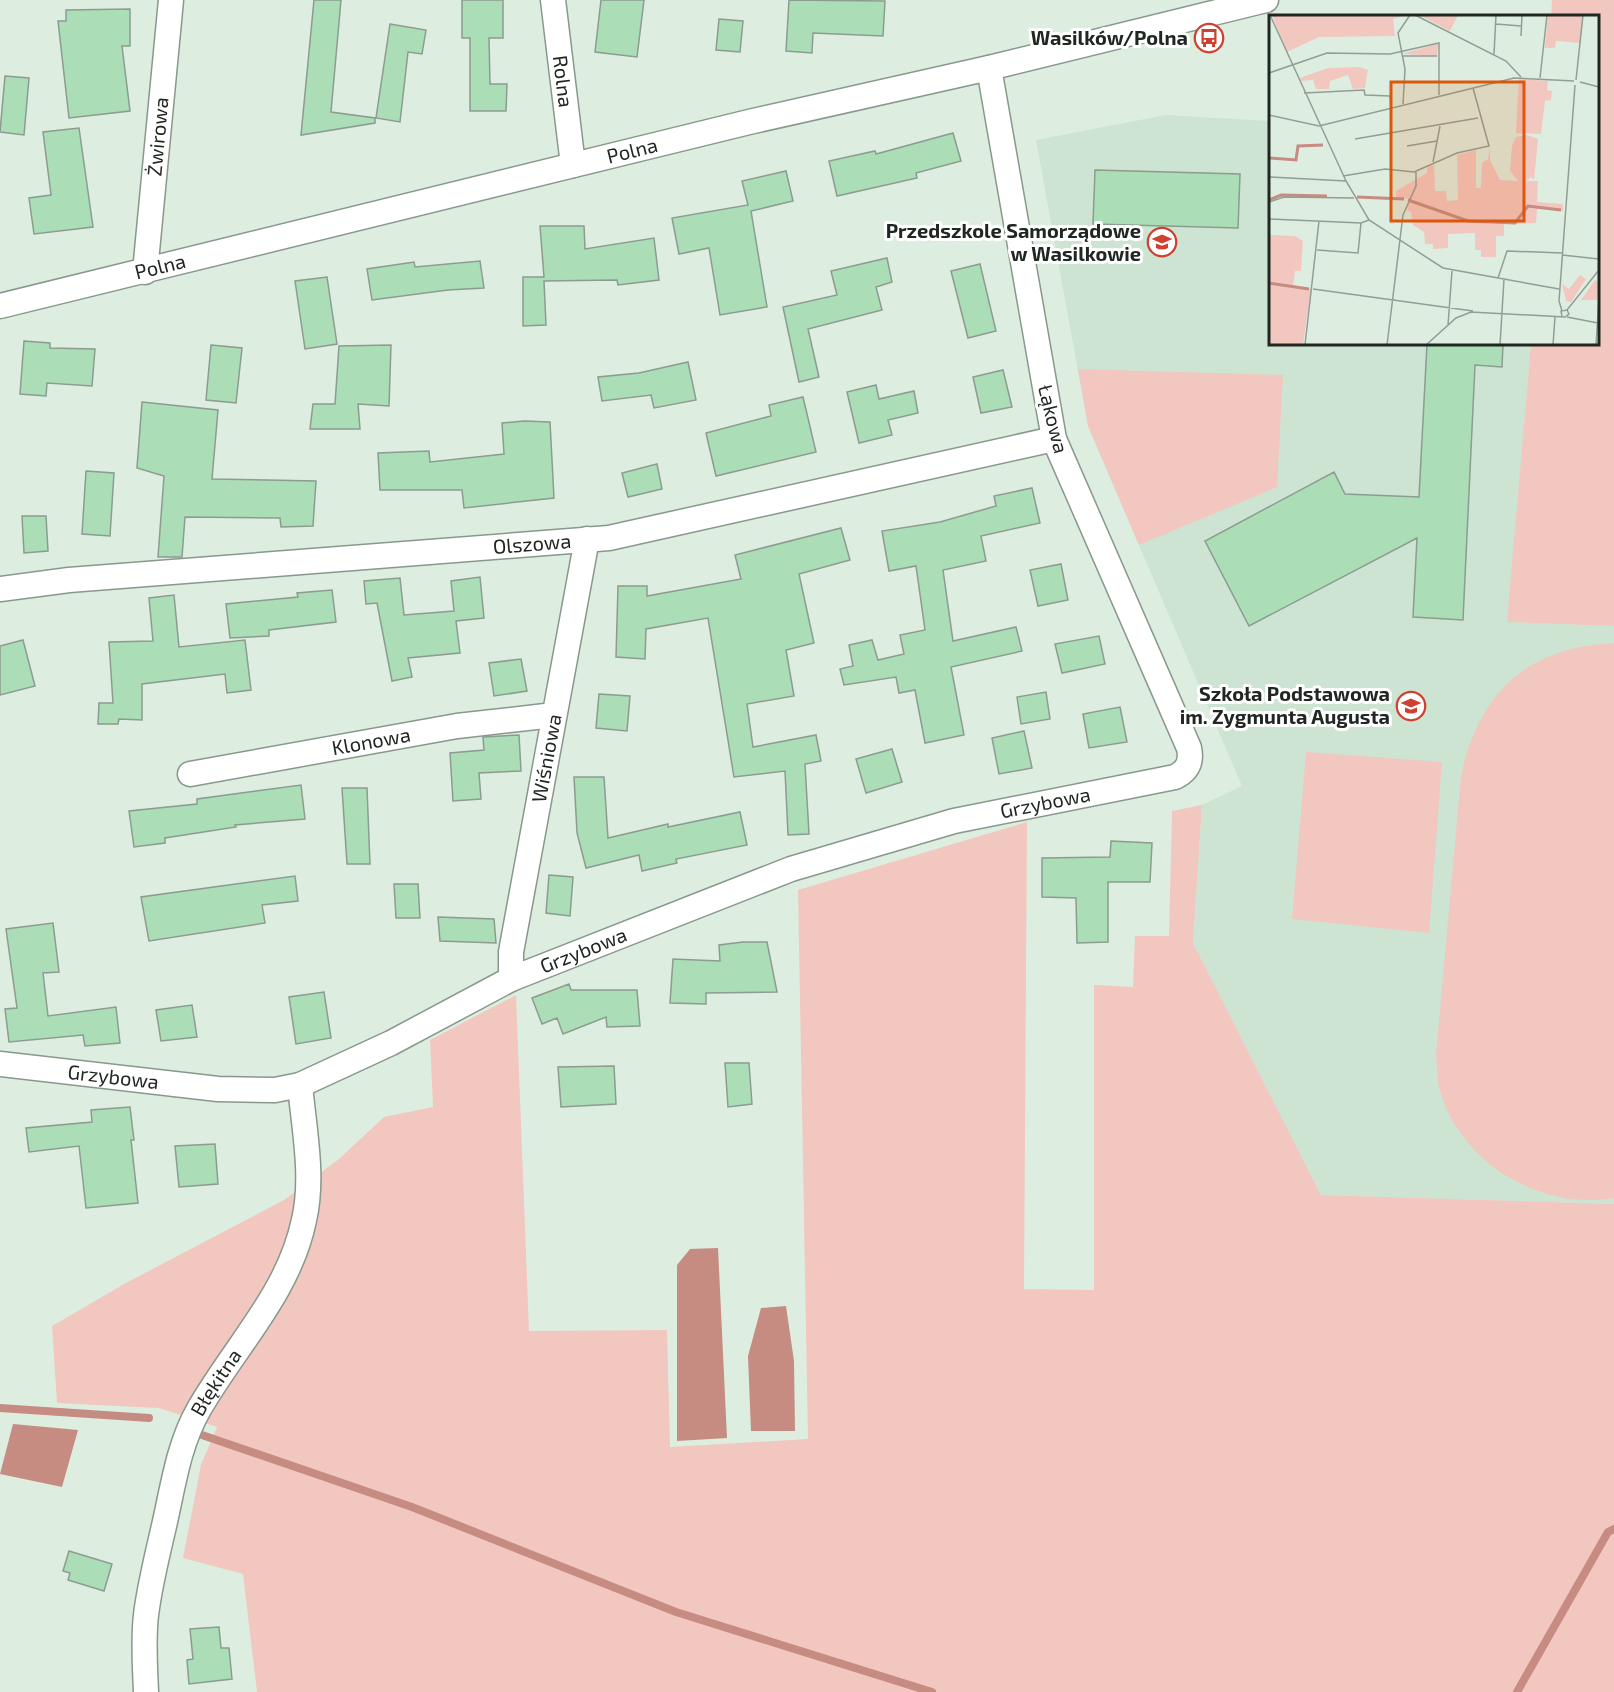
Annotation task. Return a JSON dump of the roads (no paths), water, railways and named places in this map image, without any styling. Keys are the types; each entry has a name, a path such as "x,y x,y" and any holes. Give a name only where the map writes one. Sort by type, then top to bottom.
{"street":[{"name":"Żwirowa","path":"145,272 171,0"},
{"name":"Rolna","path":"553,0 573,165"},
{"name":"Polna","path":"0,306 749,122 989,68 1266,0"},
{"name":"Łąkowa","path":"989,68 1054,439 1189,748 1190,755 1186,768 1175,777"},
{"name":"Olszowa","path":"0,590 69,580 609,538 1054,439"},
{"name":"Wiśniowa","path":"511,979 511,952 587,539"},
{"name":"Klonowa","path":"190,774 457,726 554,715"},
{"name":"Grzybowa","path":"0,1064 218,1089 274,1090 300,1085 391,1043 511,979 791,869 954,821 1175,777"},
{"name":"Błękitna","path":"146,1692 146,1614 178,1462 186,1436 210,1392 277,1293 293,1261 304,1223 308,1202 308,1179 300,1085"}],"waterway":[{"path":"0,1408 149,1418"},
{"path":"199,1434 412,1507 676,1612 932,1692"},
{"path":"1517,1692 1608,1532 1614,1529"}],"place":[{"name":"Wasilków/Polna","path":"1209,38"},
{"name":"Przedszkole Samorządowe w Wasilkowie","path":"1162,242"},
{"name":"Szkoła Podstawowa im. Zygmunta Augusta","path":"1411,706"}]}
